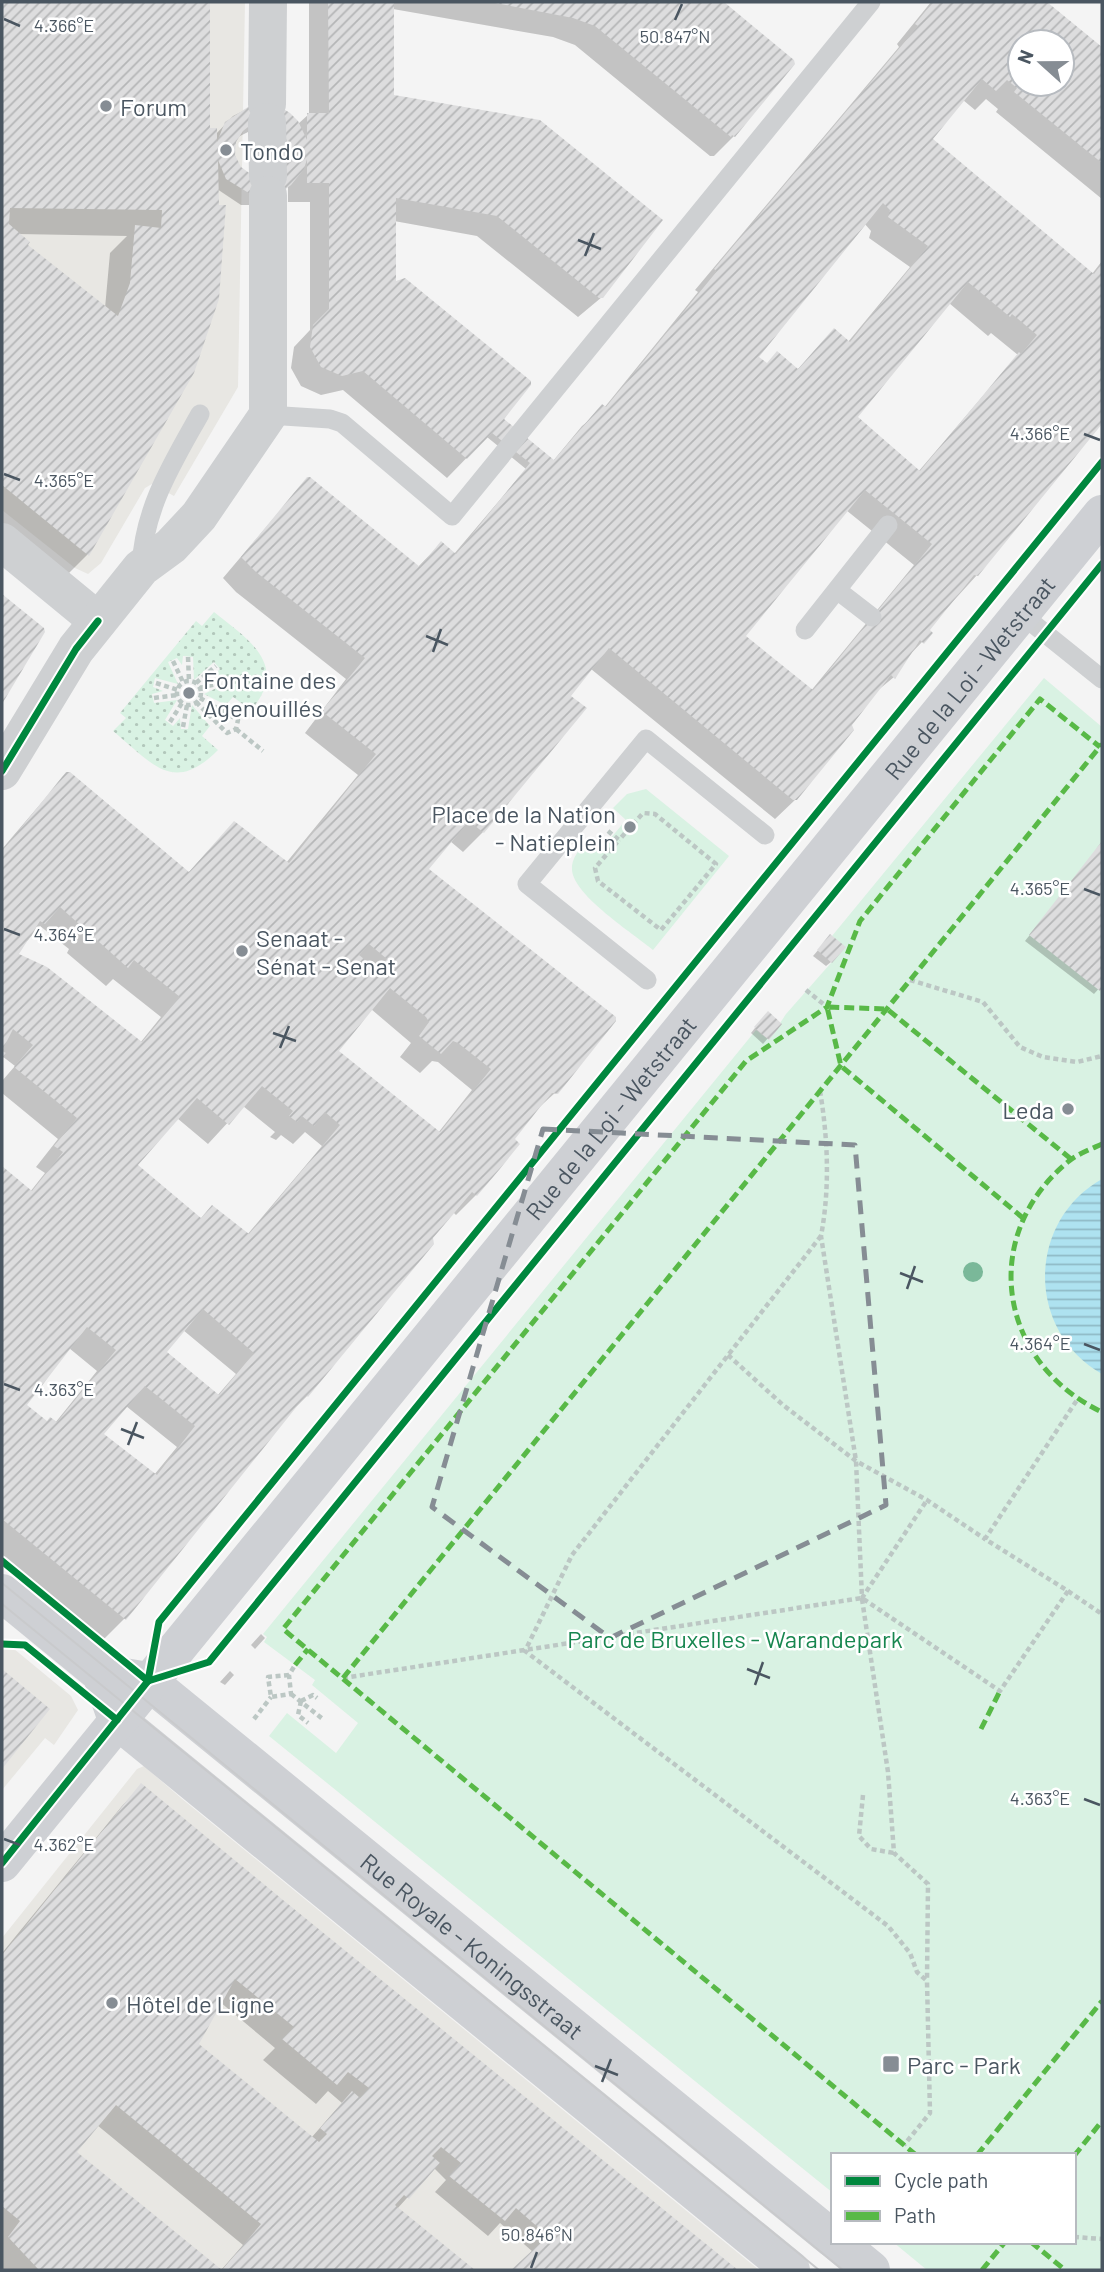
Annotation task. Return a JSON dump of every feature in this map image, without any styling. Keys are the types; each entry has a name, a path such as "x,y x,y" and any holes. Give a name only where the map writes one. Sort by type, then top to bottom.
{"main road":[{"name":"Rue de la Loi - Wetstraat","path":"2,1863 1102,514"},
{"path":"2,1593 102,1674 148,1681"},
{"path":"102,1674 117,1720"},
{"name":"Rue Royale - Koningsstraat","path":"148,1681 831,2238"},
{"name":"Rue Royale - Koningsstraat","path":"117,1720 790,2270"},
{"name":"Rue Royale - Koningsstraat","path":"839,2244 871,2270"}],"street":[{"path":"2,771 76,649 141,568 172,546 199,516 268,415 268,2"},
{"path":"2,542 98,621"}],"lane":[{"path":"268,415 330,419 342,423 452,516 871,2"},
{"path":"141,568 143,539 155,499 200,414"},
{"path":"805,630 888,525"},
{"path":"837,590 872,617"},
{"path":"1021,614 1102,679"},
{"path":"647,980 527,884 646,739 765,835"}],"path":[{"path":"154,698 177,692 186,682 188,657"},
{"path":"173,661 186,682 198,686 224,681"},
{"path":"215,666 198,686 198,700 227,733 236,729"},
{"path":"156,683 177,692 185,704 183,727"},
{"path":"170,722 185,704 198,700 238,720 236,729"},
{"path":"236,729 263,751"},
{"path":"643,813 655,814 716,864 661,930 598,881 595,868 619,840 643,813"},
{"path":"613,835 619,840"},
{"path":"910,980 983,1002 1020,1047 1043,1057 1077,1062 1102,1056"},
{"path":"806,990 827,1007"},
{"path":"820,1091 825,1120 827,1200 821,1236 856,1461 862,1598 888,1772 894,1853"},
{"path":"525,1651 572,1555 821,1236"},
{"path":"728,1355 783,1405 856,1461 927,1500 1102,1614"},
{"path":"985,1539 1077,1400"},
{"path":"862,1598 927,1500"},
{"path":"343,1678 862,1598 1000,1691 1068,1591"},
{"path":"525,1651 888,1926 910,1953 917,1972 927,1981"},
{"path":"291,1694 289,1675 295,1665"},
{"path":"252,1723 271,1697 268,1678 289,1675"},
{"path":"271,1697 291,1694 324,1720"},
{"path":"301,1701 313,1695 317,1698"},
{"path":"301,1701 298,1715 308,1723"},
{"path":"863,1795 859,1836 871,1849 894,1853 928,1884 930,2113 904,2145"},
{"path":"1076,2237 1102,2239"}],"highlighted area":[{"path":"543,1129 855,1145 886,1505 610,1638 432,1507"}],"shaded area":[{"path":"2,2 245,2 238,387 174,496 152,484 145,488 101,563 88,574 75,568 2,510"},
{"path":"2,1639 71,1696 78,1710 54,1745 45,1738 2,1790"},
{"path":"144,1766 759,2270 2,2270 2,1938 137,1769"}],"green space":[{"path":"214,612 240,632 260,654 265,666 266,680 262,694 251,710 233,697 226,705 204,694 225,684 223,676 212,677 220,669 214,662 194,680 193,657 183,656 182,665 177,658 168,662 178,684 155,678 153,687 163,691 152,694 154,703 177,700 165,720 173,726 180,718 181,729 188,729 192,705 210,726 202,736 218,750 188,771 164,770 113,731 126,718 120,713 196,621 202,626"},
{"name":"Parc de Bruxelles - Warandepark","path":"1044,678 1102,727 1102,2270 927,2270 895,2244 1076,2244 1076,2153 831,2153 831,2191 269,1736 287,1713 336,1753 358,1723 312,1685 315,1680 264,1642 267,1637 263,1634 756,1030 769,1040 786,1014 845,947 832,936"},
{"path":"646,789 729,856 653,950 593,902 575,880 572,870 574,858 586,841 599,852 626,820 613,808 627,794"}],"water":[{"path":"1102,1179 1102,1374 1077,1355 1059,1331 1049,1305 1045,1276 1049,1248 1059,1222 1077,1198"}],"building":[{"path":"2,2 210,2 210,128 217,128 217,142 225,122 251,105 282,108 290,113 298,121 307,140 307,113 329,113 328,2 394,2 394,95 540,120 663,220 603,298 599,298 497,216 396,198 396,281 405,278 531,381 531,385 504,419 554,460 602,404 606,407 717,271 714,269 918,26 915,24 933,2 1047,2 1102,47 1102,163 1021,98 1076,98 1076,28 1006,28 1006,81 996,91 982,79 933,139 1094,274 1102,263 1102,424 978,576 974,575 930,630 933,633 924,644 920,640 895,679 891,675 852,725 854,730 797,800 793,800 609,648 571,696 587,708 484,833 469,821 429,869 616,1017 616,1021 558,1094 552,1093 540,1107 515,1139 520,1144 477,1196 472,1192 433,1238 434,1244 308,1397 306,1395 126,1620 2,1519 2,1166 32,1191 63,1152 54,1146 77,1118 14,1067 33,1045 13,1029 2,1051 3,850 66,772 70,772 189,872 234,821 289,863 376,754 324,713 324,708 365,658 256,572 241,557 307,477 310,477 420,567 441,541 456,554 530,463 492,433 467,459 363,371 342,376 321,367 310,347 313,325 329,309 329,183 307,183 307,159 304,169 283,191 252,195 226,179 218,160 219,205 226,205 219,299 194,373 89,556 2,485","holes":["253,123 284,132 290,151 286,163 252,175 241,167 235,155 236,142 243,131","883,203 890,210 888,217 928,246 850,342 834,328 798,369 777,351 767,363 759,357","10,208 162,210 161,228 135,225 130,283 118,316 28,245 30,242 9,224","968,282 1010,317 1012,314 1037,335 1021,354 1019,352 920,471 858,417","865,490 932,544 813,690 746,636","60,907 128,968 134,960 180,997 142,1042 47,967 19,954 40,921 45,924","369,944 387,959 378,970 359,955","390,988 426,1017 429,1022 419,1036 441,1054 453,1041 491,1069 440,1132 339,1051","262,1086 293,1111 289,1116 297,1122 302,1116 314,1126 325,1112 340,1125 249,1234 212,1205 201,1218 138,1165 197,1098 229,1125","203,1309 254,1353 219,1395 167,1352","87,1327 116,1350 57,1422 50,1417 47,1421 27,1405","145,1386 195,1426 157,1475 104,1434"]},
{"path":"490,2 724,2 794,60 795,64 735,137 731,137 595,26 573,18"},
{"path":"2,594 44,628 45,632 2,704"},
{"path":"1102,841 1102,988 1100,991 1029,935"},
{"path":"830,934 846,947 832,963 817,950"},
{"path":"768,1011 782,1024 769,1040 754,1027"},
{"path":"2,1669 50,1709 2,1769"},
{"path":"141,1783 738,2270 511,2270 548,2236 516,2208 505,2221 449,2176 461,2163 441,2147 432,2156 440,2163 409,2199 404,2195 395,2205 475,2270 222,2270 39,2270 8,2237 20,2221 2,2206 2,1955","holes":["235,1979 294,2027 282,2039 337,2085 348,2072 369,2088 360,2098 352,2091 320,2128 327,2134 319,2142 199,2044","116,2105 261,2224 222,2270 77,2152"]}],"tram line":[{"path":"2,1583 843,2270"},
{"path":"2,1604 819,2270"}],"marked path":[{"path":"914,2153 283,1629 746,1061 827,1007 860,921 1040,699 1100,747"},
{"path":"343,1678 1102,744"},
{"path":"1023,1218 841,1066 827,1007 887,1009 1071,1159"},
{"path":"1102,1144 1069,1161 1040,1191 1021,1225 1012,1260 1012,1296 1022,1331 1040,1363 1067,1390 1102,1412"},
{"path":"295,1665 308,1649"},
{"path":"981,1729 1000,1691"},
{"path":"979,2153 1102,2001"},
{"path":"1076,2154 1102,2121"},
{"path":"982,2270 1003,2244"},
{"path":"1033,2244 1065,2270"}],"cycle path":[{"path":"2,1863 148,1681 159,1622 1102,462"},
{"path":"148,1681 209,1662 1102,564"},
{"path":"2,771 76,649 98,621"},
{"path":"2,1561 148,1681"},
{"path":"2,1644 25,1645 117,1720"}],"place":[{"name":"Forum","path":"106,106"},
{"name":"Tondo","path":"226,150"},
{"name":"Fontaine des Agenouillés","path":"189,693"},
{"name":"Place de la Nation - Natieplein","path":"630,827"},
{"name":"Senaat - Sénat - Senat","path":"242,951"},
{"name":"Leda","path":"1068,1109"},
{"name":"Hôtel de Ligne","path":"112,2003"},
{"name":"Parc - Park","path":"891,2064"}]}
